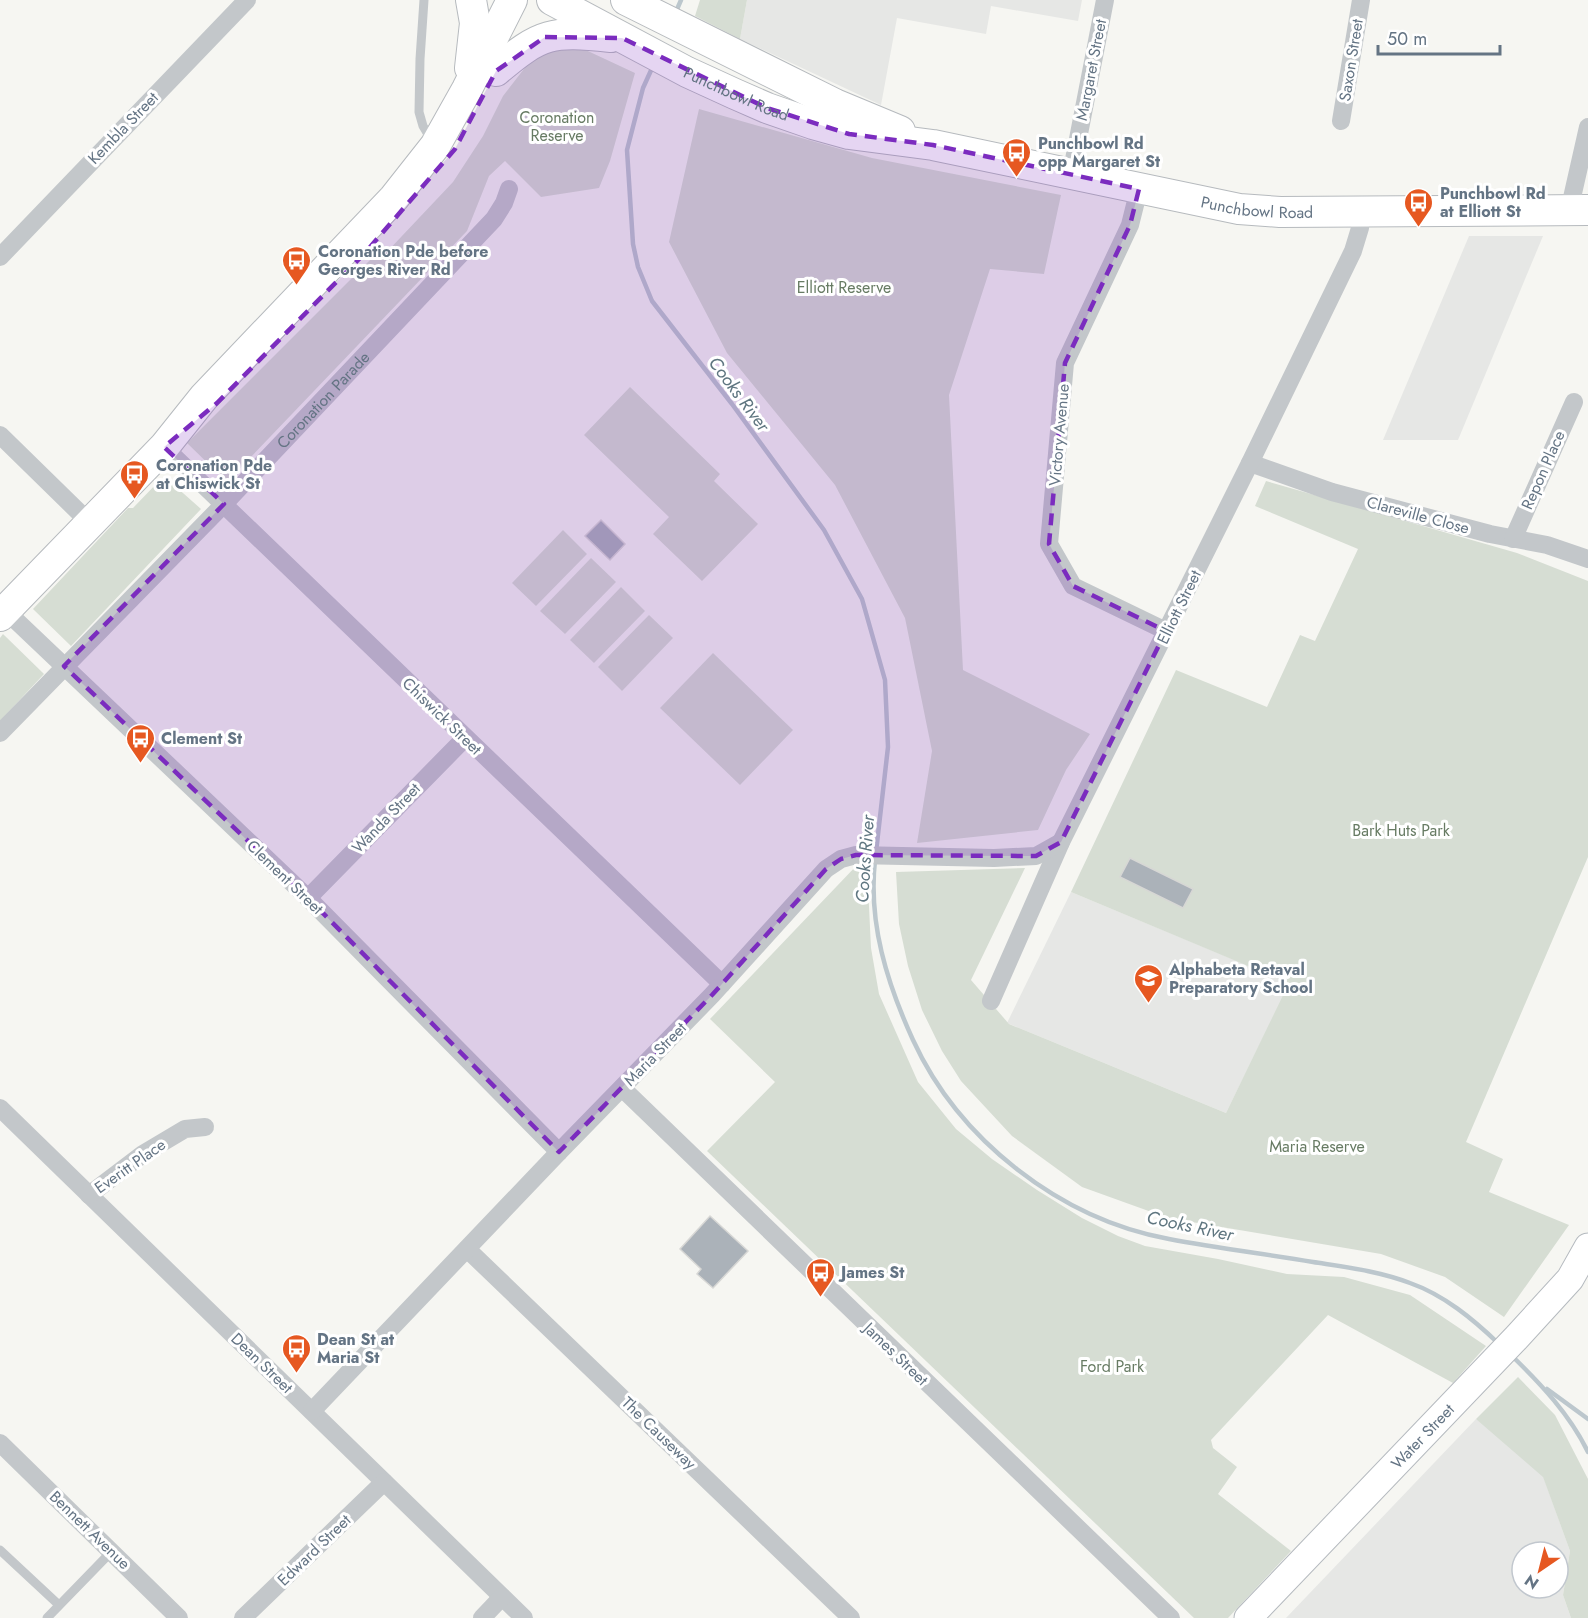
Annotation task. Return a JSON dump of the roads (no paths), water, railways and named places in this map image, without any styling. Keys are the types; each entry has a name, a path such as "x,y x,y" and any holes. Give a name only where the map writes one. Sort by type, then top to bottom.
{"main road":[{"path":"467,89 475,23 471,0"},
{"path":"3,613 164,447 204,397 394,198 435,146 512,0"},
{"path":"164,447 217,403 364,254 425,186 459,141 496,71 547,0"},
{"name":"Punchbowl Road","path":"547,0 674,65 767,108 849,135 933,145 1239,209 1280,212 1578,211"},
{"name":"Punchbowl Road","path":"638,6 835,104 933,145"},
{"path":"496,71 530,44 561,33 578,33 628,41"},
{"name":"Water Street","path":"1248,1618 1517,1337 1570,1279 1588,1247"}],"street":[{"name":"Kembla Street","path":"0,257 247,0"},
{"name":"Margaret Street","path":"1071,175 1105,0"},
{"name":"Saxon Street","path":"1341,121 1361,0"},
{"path":"1578,211 1588,127"},
{"name":"Coronation Parade","path":"0,733 224,504 495,219 501,211 509,189"},
{"name":"Victory Avenue","path":"1139,189 1130,225 1065,363 1049,544 1073,586 1167,632"},
{"name":"Elliott Street","path":"991,1001 1061,842 1167,632 1353,251 1360,228 1361,212"},
{"name":"Repon Place","path":"1513,539 1574,402"},
{"path":"0,435 90,523"},
{"name":"Chiswick Street","path":"164,447 722,984"},
{"name":"Clareville Close","path":"1250,464 1332,492 1513,539 1547,545 1588,559"},
{"name":"Clement Street","path":"3,613 64,666 308,898 559,1152"},
{"name":"Wanda Street","path":"308,898 465,738"},
{"name":"Maria Street","path":"312,1412 722,984 826,869 841,859 856,855 994,858 1036,856 1061,842"},
{"name":"James Street","path":"622,1088 1171,1618"},
{"name":"Dean Street","path":"0,1108 524,1618"},
{"name":"Everitt Place","path":"89,1194 143,1154 185,1129 205,1127"},
{"name":"The Causeway","path":"467,1249 851,1618"},
{"name":"Bennett Avenue","path":"0,1443 179,1618"},
{"name":"Edward Street","path":"243,1618 384,1482"},
{"path":"482,1618 502,1597"}],"lane":[{"path":"424,0 419,112 423,126 435,146"},
{"path":"0,1550 59,1605"},
{"path":"47,1618 112,1551"}],"waterway":[{"name":"Cooks River","path":"675,14 681,0"},
{"name":"Cooks River","path":"653,66 643,88 627,150 633,244 638,267 652,301 732,404 824,530 862,599 885,680 888,747 876,852"},
{"name":"Cooks River","path":"875,860 874,907 877,930 895,997 913,1040 933,1076 957,1110 985,1142 1017,1170 1052,1194 1089,1214 1129,1229 1169,1239 1362,1270 1410,1283 1435,1294 1458,1309 1499,1344"},
{"name":"Cooks River","path":"1512,1356 1554,1401 1573,1425 1588,1452"},
{"path":"1547,1389 1588,1419"}],"place":[{"name":"Punchbowl Rd opp Margaret St","path":"1017,178"},
{"name":"Punchbowl Rd at Elliott St","path":"1419,228"},
{"name":"Coronation Pde before Georges River Rd","path":"297,286"},
{"name":"Coronation Pde at Chiswick St","path":"135,500"},
{"name":"Clement St","path":"140,764"},
{"name":"Alphabeta Retaval Preparatory School","path":"1148,1004"},
{"name":"James St","path":"820,1298"},
{"name":"Dean St at Maria St","path":"296,1374"}],"park label":[{"name":"Coronation Reserve","path":"557,126"},
{"name":"Elliott Reserve","path":"844,287"},
{"name":"Bark Huts Park","path":"1401,830"},
{"name":"Maria Reserve","path":"1317,1146"},
{"name":"Ford Park","path":"1112,1366"}]}
